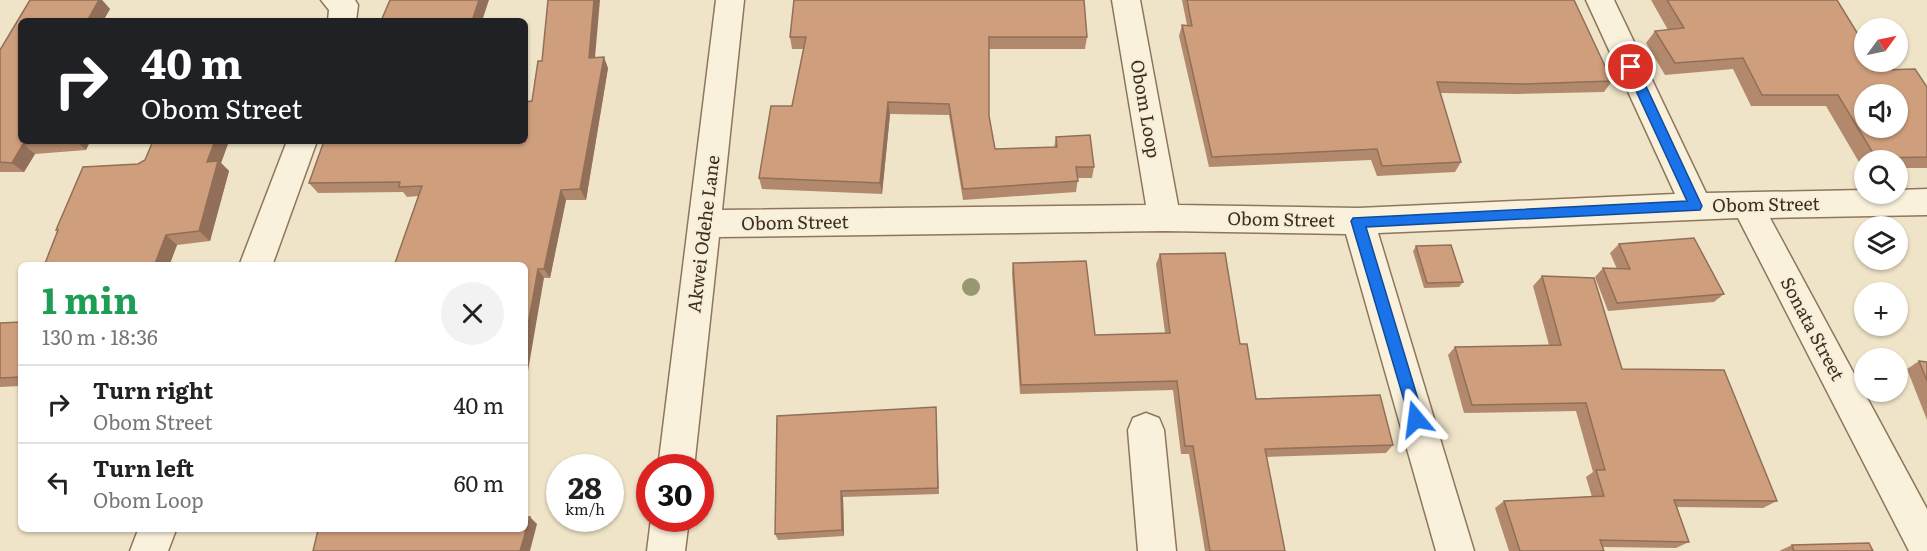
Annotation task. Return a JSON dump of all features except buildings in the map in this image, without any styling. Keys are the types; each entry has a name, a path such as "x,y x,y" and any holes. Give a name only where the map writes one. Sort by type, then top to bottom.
{"street":[{"path":"335,0 344,5 342,18"},
{"name":"Akwei Odehe Lane","path":"678,454 730,0"},
{"name":"Obom Loop","path":"1126,0 1164,218"},
{"path":"1600,0 1696,206"},
{"path":"257,262 301,144"},
{"name":"Obom Street","path":"706,224 1164,218 1358,221 1696,206 1927,202"},
{"name":"Sonata Street","path":"1748,206 1927,547"},
{"path":"1358,221 1455,551"},
{"path":"1146,430 1157,551"},
{"path":"149,551 156,532"},
{"path":"666,551 668,532"}],"route":[{"path":"1416,419 1358,221 1696,206 1631,67"}]}
